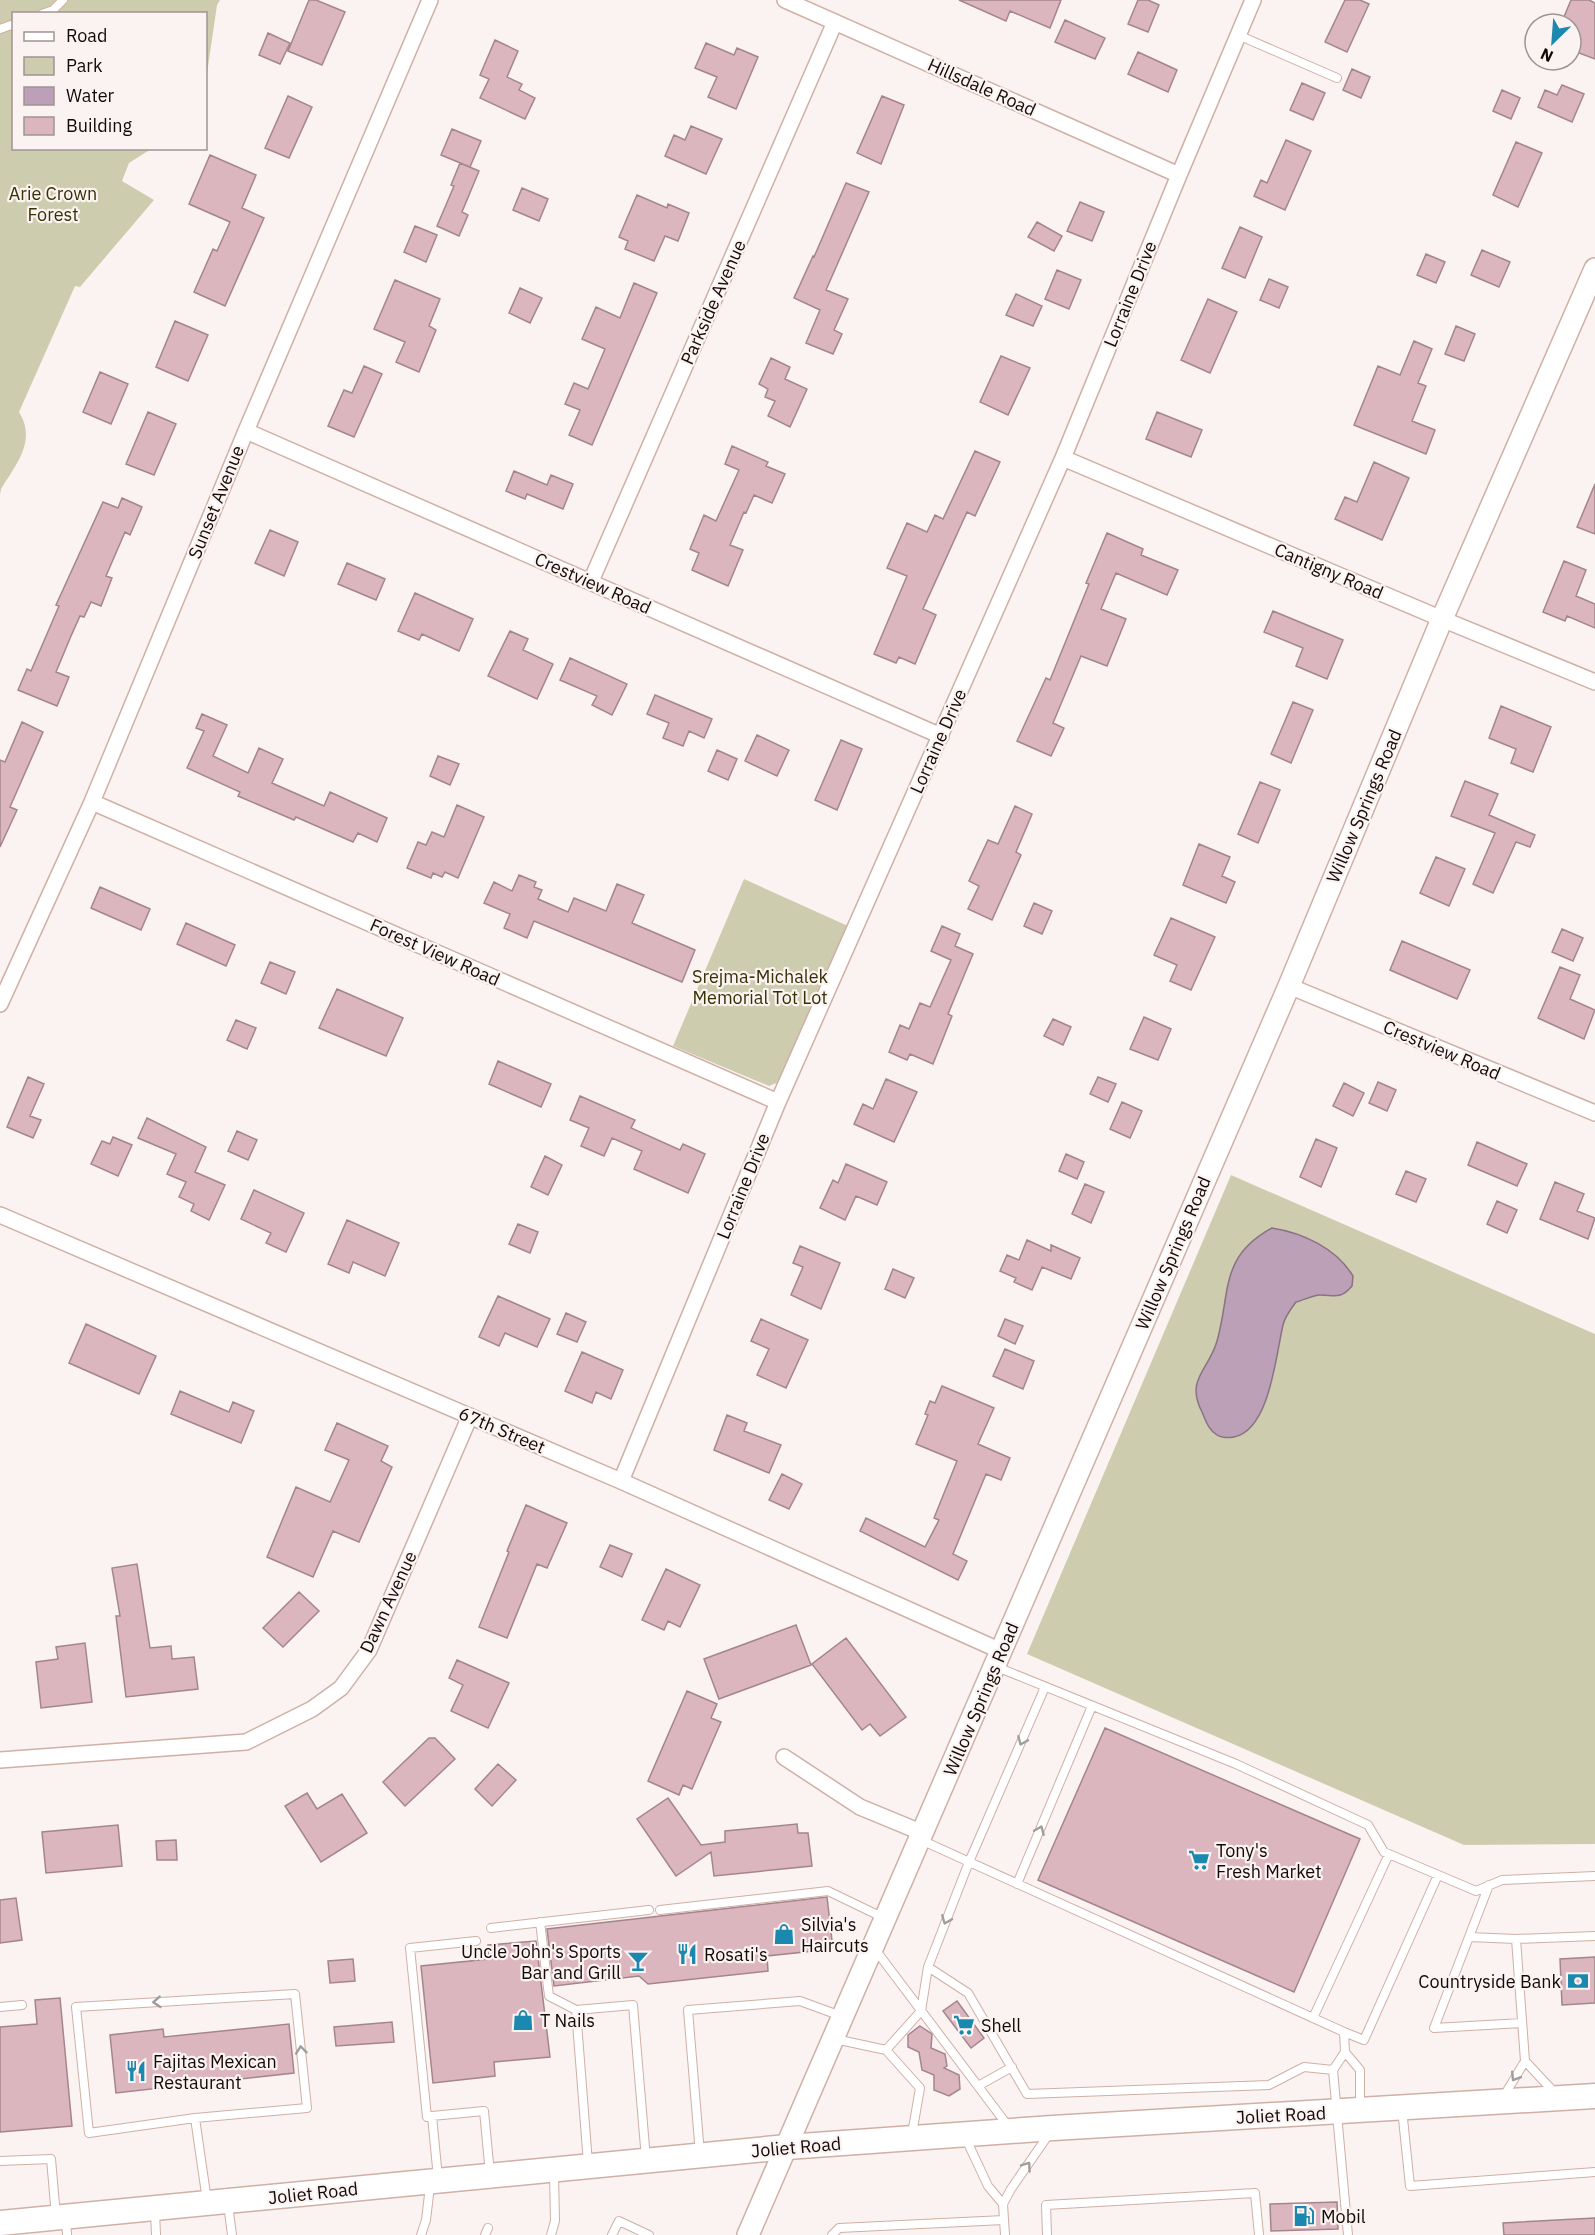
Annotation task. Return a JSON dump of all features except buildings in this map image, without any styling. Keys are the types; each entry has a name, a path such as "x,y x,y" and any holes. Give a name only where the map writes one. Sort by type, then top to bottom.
{"main road":[{"name":"Willow Springs Road","path":"748,2235 1289,986 1442,619 1595,269"},
{"name":"Joliet Road","path":"2,2225 63,2223 155,2208 787,2147 1053,2128 1595,2096"}],"street":[{"name":"Sunset Avenue","path":"0,1004 92,802 246,431 430,0"},
{"name":"Hillsdale Road","path":"785,0 1179,175"},
{"name":"Lorraine Drive","path":"621,1481 778,1102 1063,458 1253,0"},
{"name":"Parkside Avenue","path":"591,581 836,22"},
{"name":"Crestview Road","path":"246,431 941,736"},
{"name":"Cantigny Road","path":"1063,458 1595,682"},
{"name":"Forest View Road","path":"92,802 778,1102"},
{"name":"Crestview Road","path":"1289,986 1595,1113"},
{"name":"67th Street","path":"0,1215 621,1481 998,1658"},
{"name":"Dawn Avenue","path":"0,1760 246,1742 312,1709 341,1688 369,1650 470,1416"},
{"path":"784,1757 860,1807 921,1836"}],"lane":[{"path":"48,12 63,0"},
{"path":"1238,34 1338,78"},
{"path":"998,1658 1045,1687 1236,1764 1368,1826 1384,1852 1476,1891 1502,1880 1595,1876"},
{"path":"886,2050 921,2011 927,1967 969,1862 1045,1687"},
{"path":"1017,1884 1092,1706"},
{"path":"921,1836 969,1862 1364,2040 1438,1875"},
{"path":"1313,2018 1389,1854"},
{"path":"1489,1885 1434,2028 1522,2023"},
{"path":"660,1910 828,1891 885,1919"},
{"path":"491,1928 649,1910"},
{"path":"540,1922 549,1996 576,2010 633,2005 646,2160"},
{"path":"1469,1937 1515,1939 1595,1936"},
{"path":"1500,2101 1525,2061 1515,1939"},
{"path":"476,1941 410,1948 427,2117 484,2111 490,2176"},
{"path":"873,1947 1012,2131"},
{"path":"927,1967 968,1993 1028,2094 1269,2085 1304,2067 1333,2070"},
{"path":"295,1994 307,2108 195,2118 89,2133 76,2007 295,1994"},
{"path":"700,2155 688,2010 800,2001 843,2016"},
{"path":"0,2007 22,2005"},
{"path":"576,2010 588,2166"},
{"path":"1333,2070 1345,2052 1344,2032"},
{"path":"833,2038 886,2050 920,2088 911,2138"},
{"path":"1345,2052 1360,2070 1349,2111 1348,2235"},
{"path":"1525,2061 1559,2098"},
{"path":"978,2086 1012,2067"},
{"path":"1333,2070 1349,2111"},
{"path":"1402,2107 1410,2186 1595,2172"},
{"path":"421,2235 435,2181 432,2116"},
{"path":"195,2118 217,2202 231,2235"},
{"path":"1005,2235 1003,2204 1053,2128"},
{"path":"964,2134 988,2186 1003,2204"},
{"path":"0,2161 51,2159 63,2223"},
{"path":"551,2235 555,2221 554,2170"},
{"path":"1047,2235 1046,2205 1256,2193 1259,2235"},
{"path":"155,2208 156,2235"},
{"path":"832,2235 839,2228 1004,2220"},
{"path":"612,2235 619,2221 649,2235"}],"green space":[{"name":"Arie Crown Forest","path":"0,0 220,0 217,5 207,73 207,12 12,12 12,150 149,150 129,163 122,181 154,200 80,287 75,286 19,412 26,433 25,443 0,495"},
{"name":"Srejma-Michalek Memorial Tot Lot","path":"744,879 848,926 783,1077 779,1082 769,1086 673,1046"},
{"path":"1231,1175 1595,1334 1595,1844 1464,1845 1027,1654"}],"water":[{"path":"1272,1228 1307,1238 1338,1257 1353,1276 1352,1286 1341,1295 1317,1295 1296,1302 1284,1322 1269,1389 1256,1421 1246,1431 1234,1437 1221,1437 1211,1430 1197,1401 1197,1383 1217,1341 1230,1277 1235,1264 1243,1251 1255,1239"}],"place":[{"name":"Tony's Fresh Market","path":"1199,1860"},
{"name":"Silvia's Haircuts","path":"784,1934"},
{"name":"Rosati's","path":"687,1954"},
{"name":"Uncle John's Sports Bar and Grill","path":"638,1961"},
{"name":"Countryside Bank","path":"1578,1981"},
{"name":"T Nails","path":"523,2020"},
{"name":"Shell","path":"964,2025"},
{"name":"Fajitas Mexican Restaurant","path":"136,2071"},
{"name":"Mobil","path":"1304,2216"}]}
